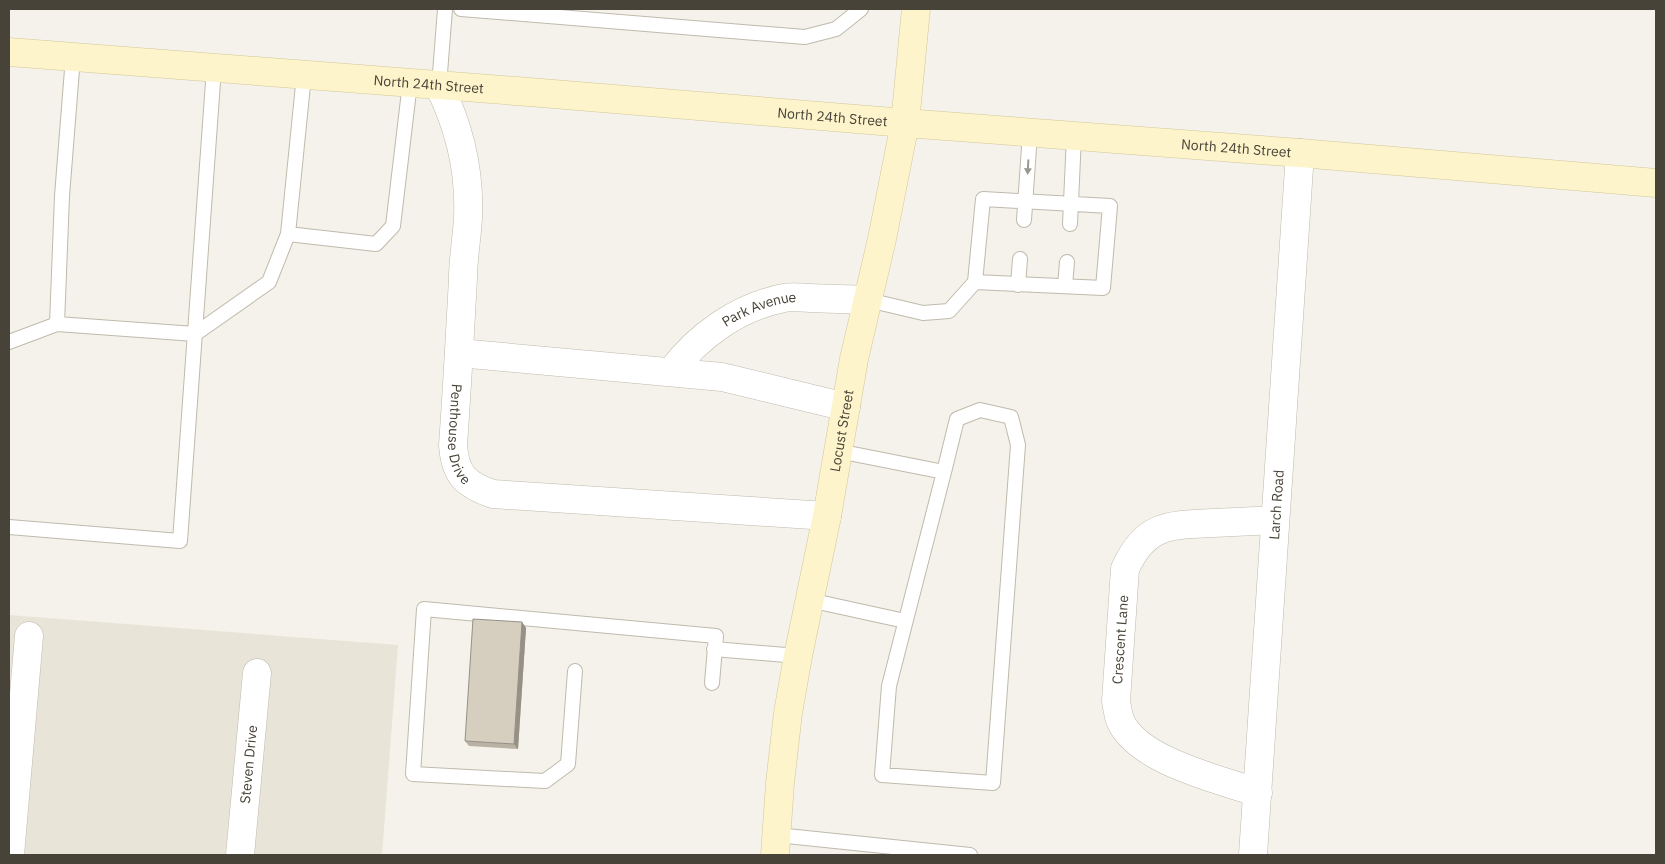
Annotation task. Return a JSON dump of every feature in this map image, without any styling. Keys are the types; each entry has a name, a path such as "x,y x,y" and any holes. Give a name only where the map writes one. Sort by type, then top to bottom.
{"main road":[{"name":"Locust Street","path":"776,845 788,713 827,516 854,359 905,123 916,9"},
{"name":"North 24th Street","path":"9,52 439,86 539,92 905,123 1300,153 1656,184"}],"street":[{"name":"Penthouse Drive","path":"439,86 448,104 460,140 467,180 468,218 463,258 453,446 454,459 460,472 476,488 493,494 827,516"},
{"name":"Larch Road","path":"1253,855 1300,153"},
{"name":"Park Avenue","path":"671,372 679,361 707,334 729,319 753,307 785,297 868,300"},
{"path":"459,354 722,377 846,407"},
{"name":"Crescent Lane","path":"1258,793 1172,763 1143,748 1130,735 1120,720 1116,701 1125,569 1131,556 1142,541 1158,530 1174,525 1275,520"},
{"path":"10,855 29,636"},
{"name":"Steven Drive","path":"240,855 257,673"}],"lane":[{"path":"439,86 446,9"},
{"path":"461,9 805,37 836,29 860,9"},
{"path":"57,324 62,196 73,57"},
{"path":"9,527 180,541 214,68"},
{"path":"9,342 57,324 195,334 269,282 288,234 304,75"},
{"path":"288,234 376,244 393,226 410,83"},
{"path":"1024,220 1030,133"},
{"path":"1070,224 1074,136"},
{"path":"868,300 923,313 949,311 975,282 983,199 1110,206 1103,288 975,282"},
{"path":"1018,285 1020,259"},
{"path":"1065,286 1067,262"},
{"path":"980,410 1010,417 1018,445 993,783 882,775 889,686 944,472 957,419 980,410"},
{"path":"838,451 944,472"},
{"path":"809,600 905,621"},
{"path":"575,672 568,764 545,781 413,774 424,609 716,636 712,683"},
{"path":"714,649 798,656"},
{"path":"776,845 970,855"}],"shaded area":[{"path":"9,615 398,645 382,855 9,855"}],"building":[{"path":"473,619 522,622 514,744 465,741"}]}
